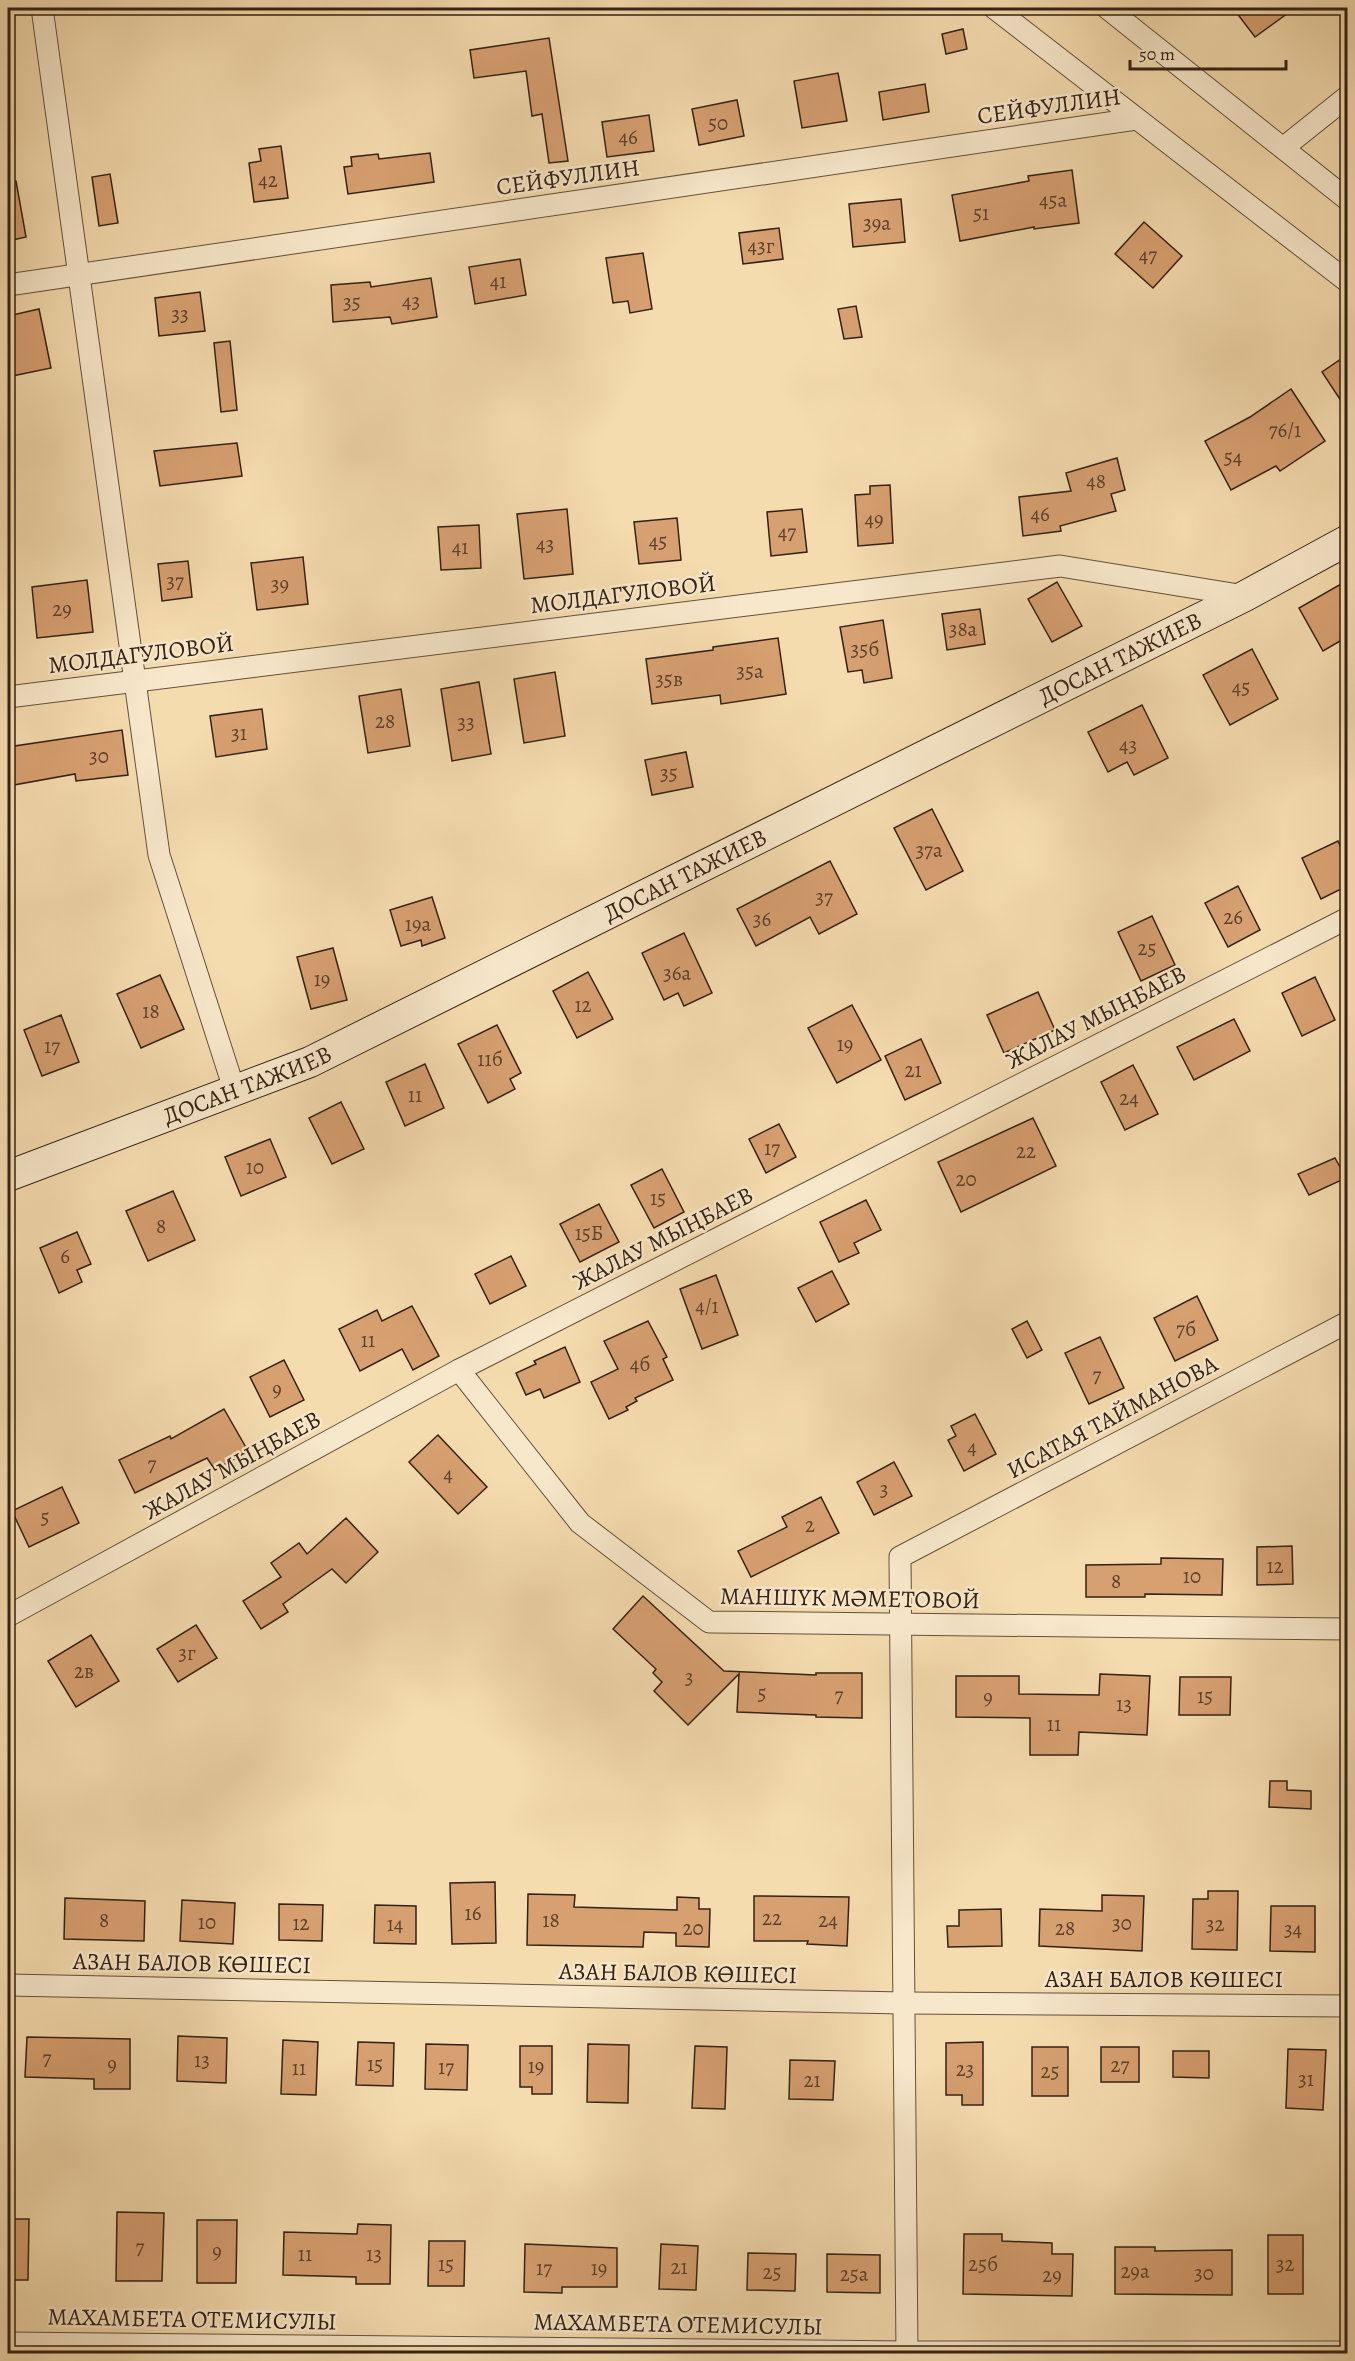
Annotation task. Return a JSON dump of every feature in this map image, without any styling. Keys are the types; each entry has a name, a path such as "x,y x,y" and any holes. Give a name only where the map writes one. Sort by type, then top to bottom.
{"street":[{"path":"42,8 159,855 235,1092"},
{"path":"994,8 1347,282"},
{"path":"1107,8 1347,200"},
{"path":"1283,148 1347,96"},
{"name":"СЕЙФУЛЛИН","path":"8,285 1136,119"},
{"name":"ДОСАН ТАЖИЕВ","path":"8,1176 310,1062 1245,596 1347,540"},
{"name":"МОЛДАГУЛОВОЙ","path":"8,696 1060,566 1245,596"},
{"name":"ЖАЛАУ МЫҢБАЕВ","path":"8,1616 459,1370 1347,918"},
{"name":"ИСАТАЯ ТАЙМАНОВА","path":"901,1624 900,1557 1347,1322"},
{"name":"МАНШҮК МӘМЕТОВОЙ","path":"459,1370 580,1523 709,1622 1347,1629"},
{"path":"901,1624 907,2353"},
{"name":"АЗАН БАЛОВ КӨШЕСІ","path":"8,1985 904,2003 1347,2006"},
{"name":"МАХАМБЕТА ОТЕМИСУЛЫ","path":"8,2343 907,2353 1347,2352"}],"building":[{"path":"1233,8 1295,8 1255,37"},
{"path":"963,29 967,49 946,54 942,34"},
{"path":"549,38 568,161 549,163 542,114 532,116 526,71 474,78 470,50"},
{"path":"838,73 847,121 802,128 794,81"},
{"path":"925,84 929,112 883,120 879,92"},
{"path":"737,100 744,136 699,145 692,109"},
{"path":"649,115 654,151 607,157 602,122"},
{"path":"281,146 288,198 254,202 249,163 261,161 259,149"},
{"path":"430,153 434,182 348,194 344,167 352,166 351,157 378,154 379,159"},
{"path":"1072,170 1079,223 1034,229 1034,227 960,241 952,195 1029,181 1028,176"},
{"path":"110,174 118,223 99,226 92,177"},
{"path":"16,181 26,237 8,241 8,182"},
{"path":"901,199 905,242 853,247 849,204"},
{"path":"1144,222 1182,256 1153,288 1115,254"},
{"path":"779,228 783,259 743,264 739,233"},
{"path":"643,253 652,309 630,313 628,301 613,303 606,258"},
{"path":"520,259 526,295 475,304 469,267"},
{"path":"431,278 437,317 392,324 390,317 333,322 331,285 370,282 371,287"},
{"path":"200,292 205,331 159,336 155,298"},
{"path":"856,306 862,337 844,339 838,309"},
{"path":"39,309 51,368 12,376 8,352 8,316"},
{"path":"230,341 237,410 221,412 214,343"},
{"path":"1347,355 1347,410 1322,372"},
{"path":"1291,389 1325,441 1280,471 1276,466 1231,490 1205,441 1250,417"},
{"path":"237,443 242,476 160,486 154,451"},
{"path":"1117,458 1125,490 1111,494 1116,511 1060,526 1061,531 1023,536 1019,497 1071,491 1066,473"},
{"path":"890,485 893,543 858,546 855,495 870,494 870,486"},
{"path":"567,509 573,574 524,579 517,514"},
{"path":"802,509 807,552 771,556 767,512"},
{"path":"677,518 681,560 639,564 634,522"},
{"path":"479,525 481,568 441,570 438,527"},
{"path":"303,557 308,604 257,610 251,563"},
{"path":"188,561 192,597 162,601 158,564"},
{"path":"87,580 93,632 37,638 32,587"},
{"path":"1057,582 1082,626 1052,642 1028,599"},
{"path":"1341,584 1347,596 1347,637 1323,651 1299,608"},
{"path":"980,609 985,644 947,650 942,614"},
{"path":"883,620 892,678 864,683 862,670 848,672 840,627"},
{"path":"778,638 786,694 721,704 720,695 652,704 646,659"},
{"path":"1252,649 1278,699 1230,725 1203,675"},
{"path":"555,672 565,736 524,743 514,679"},
{"path":"479,682 491,754 452,761 441,689"},
{"path":"401,689 410,746 368,753 359,696"},
{"path":"1142,705 1168,758 1134,775 1127,762 1108,772 1088,732"},
{"path":"262,709 267,749 216,757 210,716"},
{"path":"122,730 128,775 76,781 75,774 8,786 8,747"},
{"path":"686,752 693,787 652,795 645,760"},
{"path":"932,809 963,871 926,890 894,828"},
{"path":"1338,841 1347,861 1347,886 1321,899 1302,858"},
{"path":"830,861 857,914 819,934 810,917 756,946 737,909"},
{"path":"1238,886 1260,930 1228,947 1205,903"},
{"path":"432,897 445,938 422,946 421,940 401,946 390,910"},
{"path":"1152,916 1175,965 1141,981 1118,932"},
{"path":"684,933 712,993 684,1006 678,993 664,1000 642,953"},
{"path":"333,948 347,1000 311,1009 297,957"},
{"path":"588,972 613,1019 577,1038 553,991"},
{"path":"160,975 184,1029 141,1048 117,994"},
{"path":"1315,977 1335,1020 1302,1036 1282,993"},
{"path":"1038,992 1055,1030 1004,1053 987,1015"},
{"path":"852,1005 881,1060 837,1083 808,1028"},
{"path":"61,1015 79,1062 42,1076 24,1030"},
{"path":"1234,1019 1250,1051 1194,1080 1177,1047"},
{"path":"497,1025 521,1073 510,1079 515,1089 488,1103 458,1044"},
{"path":"921,1039 941,1083 905,1100 885,1056"},
{"path":"425,1064 444,1108 405,1126 386,1082"},
{"path":"1133,1065 1158,1114 1125,1130 1101,1082"},
{"path":"341,1102 364,1149 332,1164 309,1118"},
{"path":"1033,1118 1056,1166 961,1212 938,1162"},
{"path":"779,1124 796,1157 766,1173 749,1139"},
{"path":"270,1139 286,1177 241,1196 225,1157"},
{"path":"1335,1158 1346,1178 1309,1195 1298,1174"},
{"path":"662,1169 684,1212 654,1228 631,1185"},
{"path":"173,1191 195,1240 148,1261 126,1211"},
{"path":"866,1200 881,1230 854,1243 859,1253 839,1262 820,1222"},
{"path":"599,1204 619,1242 580,1262 560,1224"},
{"path":"77,1232 91,1264 77,1270 82,1282 59,1293 40,1248"},
{"path":"511,1256 526,1286 490,1304 475,1274"},
{"path":"832,1271 849,1304 816,1322 798,1288"},
{"path":"716,1275 738,1335 702,1349 680,1289"},
{"path":"1197,1296 1218,1340 1175,1361 1154,1318"},
{"path":"412,1306 439,1356 413,1370 402,1349 360,1371 339,1329 377,1310 382,1321"},
{"path":"648,1321 667,1357 663,1359 673,1380 635,1398 637,1401 626,1407 628,1410 609,1419 591,1382 618,1369 604,1341"},
{"path":"1027,1321 1042,1350 1027,1358 1012,1329"},
{"path":"1100,1337 1124,1388 1089,1404 1065,1353"},
{"path":"565,1347 580,1382 544,1398 540,1389 526,1395 516,1373 536,1364 534,1361"},
{"path":"284,1360 304,1400 270,1417 250,1377"},
{"path":"224,1409 248,1451 215,1470 207,1458 135,1493 119,1460 170,1436 171,1439"},
{"path":"975,1414 996,1454 964,1471 948,1440 956,1436 951,1426"},
{"path":"438,1435 487,1487 458,1514 409,1462"},
{"path":"894,1462 912,1496 874,1515 857,1482"},
{"path":"62,1487 79,1523 29,1547 12,1511"},
{"path":"821,1497 839,1533 751,1577 738,1551 787,1527 782,1517"},
{"path":"346,1518 378,1552 346,1583 332,1569 283,1604 288,1612 261,1629 243,1601 281,1577 271,1563 299,1543 307,1554"},
{"path":"1292,1546 1293,1584 1257,1585 1257,1547"},
{"path":"1161,1558 1223,1559 1222,1595 1145,1594 1145,1597 1086,1597 1086,1565 1161,1564"},
{"path":"643,1596 724,1671 816,1675 816,1673 862,1673 862,1718 737,1712 739,1674 688,1725 654,1691 662,1682 653,1673 656,1669 613,1629"},
{"path":"196,1625 217,1658 178,1682 157,1649"},
{"path":"91,1635 119,1681 76,1707 48,1661"},
{"path":"1100,1674 1150,1676 1147,1735 1079,1732 1078,1755 1030,1755 1030,1718 956,1717 956,1676 1019,1676 1019,1694 1099,1695"},
{"path":"1180,1677 1231,1677 1230,1715 1179,1715"},
{"path":"1270,1781 1287,1781 1287,1790 1311,1791 1311,1809 1269,1807"},
{"path":"495,1882 496,1943 452,1944 450,1883"},
{"path":"1208,1891 1238,1891 1237,1950 1192,1949 1193,1899 1208,1899"},
{"path":"528,1894 575,1895 574,1907 677,1910 677,1897 699,1898 699,1909 710,1909 709,1947 676,1946 676,1933 644,1932 643,1947 527,1945"},
{"path":"1102,1895 1144,1896 1142,1951 1039,1946 1040,1909 1102,1911"},
{"path":"754,1896 849,1897 847,1946 807,1944 808,1941 754,1941"},
{"path":"65,1898 145,1901 144,1941 64,1939"},
{"path":"182,1900 235,1903 233,1944 180,1941"},
{"path":"279,1904 323,1905 322,1941 279,1940"},
{"path":"375,1905 416,1906 416,1944 374,1943"},
{"path":"1271,1906 1315,1906 1315,1952 1270,1951"},
{"path":"1001,1909 1002,1946 948,1947 947,1926 959,1926 959,1910"},
{"path":"178,2036 227,2038 226,2083 177,2081"},
{"path":"27,2037 130,2039 130,2089 94,2089 94,2079 25,2077"},
{"path":"283,2040 318,2042 316,2095 281,2094"},
{"path":"358,2042 394,2043 393,2086 356,2085"},
{"path":"983,2042 983,2105 962,2105 962,2095 946,2095 946,2043"},
{"path":"426,2044 468,2045 467,2090 425,2089"},
{"path":"588,2044 629,2045 628,2103 587,2102"},
{"path":"520,2046 552,2046 552,2094 532,2094 532,2087 520,2087"},
{"path":"695,2046 727,2047 725,2109 692,2108"},
{"path":"1032,2047 1068,2047 1068,2096 1032,2096"},
{"path":"1101,2047 1139,2047 1139,2082 1101,2082"},
{"path":"1288,2049 1326,2050 1323,2110 1286,2108"},
{"path":"1173,2051 1209,2051 1209,2078 1173,2077"},
{"path":"790,2060 835,2061 833,2100 789,2099"},
{"path":"117,2212 164,2213 162,2281 116,2281"},
{"path":"8,2219 29,2219 28,2280 8,2280"},
{"path":"197,2220 237,2220 236,2283 197,2283"},
{"path":"358,2224 391,2225 390,2284 356,2284 356,2277 283,2275 284,2232 357,2234"},
{"path":"964,2234 1002,2234 1002,2241 1052,2243 1052,2254 1073,2254 1072,2296 963,2294"},
{"path":"1268,2235 1303,2235 1303,2294 1268,2294"},
{"path":"429,2241 465,2241 464,2286 428,2286"},
{"path":"525,2244 617,2248 617,2287 562,2287 562,2293 524,2292"},
{"path":"661,2244 698,2246 696,2290 659,2289"},
{"path":"1115,2247 1155,2247 1155,2251 1232,2250 1232,2295 1115,2294"},
{"path":"748,2253 796,2254 795,2291 747,2290"},
{"path":"827,2254 880,2255 880,2293 827,2292"}]}
